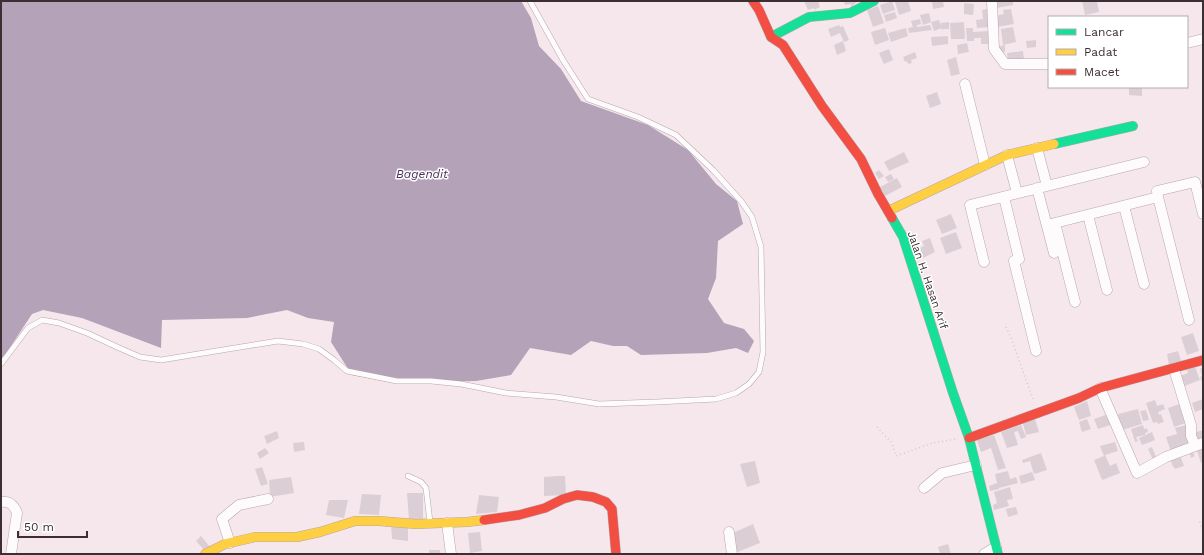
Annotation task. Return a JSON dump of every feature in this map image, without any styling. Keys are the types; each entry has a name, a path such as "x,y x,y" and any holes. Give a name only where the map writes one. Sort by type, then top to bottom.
{"street":[{"name":"Jalan H. Hasan Arif","path":"753,1 759,10 771,37 783,45 822,106 860,160 903,237 969,438 997,551"},
{"path":"771,37 809,17 850,13 874,1"},
{"path":"992,1 994,48 1005,64 1048,64"},
{"path":"1188,44 1203,39"},
{"path":"965,84 985,165"},
{"path":"888,211 1008,155 1133,126"},
{"path":"1038,148 1042,187 1051,224 1075,302"},
{"path":"1008,155 1017,193"},
{"path":"984,262 970,205 1144,162"},
{"path":"1189,320 1157,191 1195,182 1203,214"},
{"path":"1004,197 1020,259 1014,261 1036,351"},
{"path":"1051,224 1158,197"},
{"path":"1124,206 1144,284"},
{"path":"1088,215 1107,290"},
{"path":"1051,224 1054,253"},
{"path":"969,438 1079,398 1100,388 1203,360"},
{"path":"1100,388 1137,473 1166,457 1199,444 1191,436 1191,425 1174,369"},
{"path":"924,488 942,473 976,465"},
{"path":"205,554 225,544 255,537 297,537 320,532 355,521 416,524 447,523 468,522 519,515 545,508 563,499 577,495 594,497 606,502 612,509 616,554"},
{"path":"230,543 222,519 239,505 268,499"},
{"path":"1,502 11,503 18,513 11,554"},
{"path":"447,523 451,554"},
{"path":"729,532 732,554"},
{"path":"984,554 997,551"}],"lane":[{"path":"1,364 28,328 42,320 87,333 140,357 161,360 278,341 303,344 320,349 347,371 397,381 431,381 462,384 506,392 556,397 599,404 716,399 736,393 749,384 759,372 763,352 762,247 752,217 741,201 713,170 676,135 638,117 588,99 563,60 530,1"},
{"path":"408,476 421,482 426,488 430,523"}],"path":[{"path":"1006,327 1038,413"},
{"path":"878,426 892,443 896,456 932,443 969,438"},
{"path":"1203,519 1200,522 1203,533"}],"water":[{"name":"Bagendit","path":"1,1 521,1 531,18 539,46 561,69 581,101 648,125 688,150 716,184 737,201 743,224 718,241 716,278 708,299 724,323 744,329 754,341 748,353 736,348 707,353 641,355 627,346 613,346 591,341 571,355 530,348 511,375 476,381 394,383 352,375 331,342 334,322 308,318 287,310 247,318 162,320 161,348 82,318 43,310 32,314 1,361"}],"building":[{"path":"804,1 818,1 820,7 814,10 814,8 808,10"},
{"path":"844,1 858,1 851,7 851,4 845,5"},
{"path":"892,1 895,10 883,14 880,5"},
{"path":"908,1 911,11 899,15 895,2"},
{"path":"932,1 943,1 944,7 933,9"},
{"path":"995,1 1013,1 1013,5 996,8"},
{"path":"1082,1 1097,1 1099,12 1085,15"},
{"path":"964,3 974,4 973,15 964,14"},
{"path":"878,6 884,23 873,27 867,10"},
{"path":"987,9 990,27 977,28 976,20 983,19 982,10"},
{"path":"1011,9 1014,24 997,27 995,16 1004,14 1003,10"},
{"path":"895,12 897,18 886,22 884,15"},
{"path":"929,13 931,22 923,25 920,15"},
{"path":"920,19 921,24 917,25 917,27 930,25 932,30 909,33 908,28 913,27 911,21"},
{"path":"939,20 942,28 934,31 931,22"},
{"path":"949,22 949,29 943,29 942,31 941,23"},
{"path":"964,22 965,39 951,39 950,23"},
{"path":"839,25 840,27 843,26 849,40 844,42 840,33 831,37 828,29"},
{"path":"1013,27 1016,42 1003,45 1001,29"},
{"path":"885,28 889,40 875,45 871,32"},
{"path":"906,28 908,36 891,42 888,33"},
{"path":"966,28 973,28 973,32 989,31 990,44 981,44 981,38 974,38 974,41 967,41"},
{"path":"948,36 948,44 932,46 931,37"},
{"path":"1036,40 1036,47 1027,48 1026,41"},
{"path":"843,41 846,51 837,55 834,45"},
{"path":"967,43 969,52 958,54 957,45"},
{"path":"1005,45 1005,52 998,53 997,47"},
{"path":"889,49 893,60 884,64 879,53"},
{"path":"1023,51 1024,59 1008,61 1007,53"},
{"path":"915,52 917,58 911,60 912,63 908,64 907,61 905,62 903,57"},
{"path":"956,57 960,74 951,76 947,60"},
{"path":"1129,88 1142,88 1142,96 1129,95"},
{"path":"937,92 941,104 930,108 926,96"},
{"path":"904,152 909,162 889,171 884,162"},
{"path":"879,170 884,176 879,179 875,173"},
{"path":"891,174 894,179 888,182 885,177"},
{"path":"897,178 902,187 885,196 880,187"},
{"path":"951,214 957,228 942,234 936,220"},
{"path":"956,232 962,248 946,254 940,238"},
{"path":"930,238 935,252 923,258 920,248 924,246 922,241"},
{"path":"1193,333 1199,351 1187,355 1181,337"},
{"path":"1178,351 1182,364 1169,365 1167,354"},
{"path":"1195,367 1200,380 1182,387 1178,377 1188,373 1187,370"},
{"path":"1203,367 1203,385 1200,377 1202,376 1200,369"},
{"path":"1203,399 1203,409 1195,412 1192,403"},
{"path":"1155,400 1157,406 1163,404 1165,409 1158,412 1159,415 1161,414 1164,422 1158,424 1157,422 1153,423 1146,403"},
{"path":"1087,401 1091,416 1079,420 1074,407"},
{"path":"1182,403 1188,422 1174,427 1168,408"},
{"path":"1138,409 1142,424 1122,430 1118,414"},
{"path":"1146,410 1149,420 1143,421 1140,411"},
{"path":"1108,414 1113,424 1098,429 1094,419"},
{"path":"1035,419 1039,432 1026,435 1023,423"},
{"path":"1087,419 1091,429 1082,432 1079,422"},
{"path":"1021,425 1026,437 1021,439 1018,431 1014,432 1018,445 1007,448 1001,432"},
{"path":"1143,425 1144,429 1147,428 1148,432 1145,433 1145,435 1136,437 1138,441 1135,442 1131,429"},
{"path":"1186,425 1192,446 1171,452 1166,437 1177,434 1175,428"},
{"path":"1203,430 1203,441 1196,443 1193,433"},
{"path":"277,431 279,438 267,444 264,436"},
{"path":"1152,432 1155,440 1142,445 1139,438"},
{"path":"994,435 1006,468 998,470 991,448 981,452 977,440"},
{"path":"304,442 305,450 294,452 293,443"},
{"path":"1115,442 1118,451 1105,455 1110,466 1116,463 1120,473 1102,480 1094,460 1104,456 1100,446"},
{"path":"1203,444 1203,462 1201,463 1197,451 1193,453 1195,456 1191,458 1189,451"},
{"path":"1152,447 1157,459 1153,460 1148,449"},
{"path":"265,448 269,453 260,459 257,453"},
{"path":"1041,453 1047,470 1034,474 1030,461 1023,463 1022,460"},
{"path":"1180,455 1184,466 1175,469 1170,458"},
{"path":"755,461 760,483 747,487 740,464"},
{"path":"262,467 268,484 261,486 255,469"},
{"path":"1008,471 1010,479 1016,477 1018,483 990,491 989,486 997,483 995,474"},
{"path":"1032,472 1035,480 1021,484 1019,476"},
{"path":"565,476 566,495 544,496 544,477"},
{"path":"291,477 294,493 270,497 269,480"},
{"path":"1010,487 1013,499 1007,500 1009,506 994,510 993,505 997,503 994,492"},
{"path":"407,493 423,493 423,520 409,520"},
{"path":"362,494 381,495 379,515 359,514"},
{"path":"479,495 499,497 497,512 476,514"},
{"path":"329,500 348,500 344,518 326,515"},
{"path":"1016,507 1018,514 1008,517 1006,509"},
{"path":"391,524 408,526 408,541 392,539"},
{"path":"753,524 760,543 735,553 733,533"},
{"path":"480,532 482,551 470,553 468,533"},
{"path":"201,536 211,548 205,551 196,541"},
{"path":"948,544 951,554 940,554 938,547"},
{"path":"429,550 440,550 440,554 429,554"}],"traffic: fast":[{"path":"771,37 809,17 850,13 874,1"},
{"path":"1054,144 1133,126"},
{"path":"892,218 903,237 969,438 998,554"}],"traffic: slow":[{"path":"888,211 1007,155 1054,144"},
{"path":"205,554 225,544 255,537 297,537 320,532 355,521 416,524 484,520"}],"traffic: jam":[{"path":"753,1 759,10 771,37 783,45 822,106 861,159 878,194 892,218"},
{"path":"969,438 1079,398 1100,388 1203,360"},
{"path":"484,520 519,515 545,508 563,499 577,495 593,497 606,502 612,509 616,554"}]}
